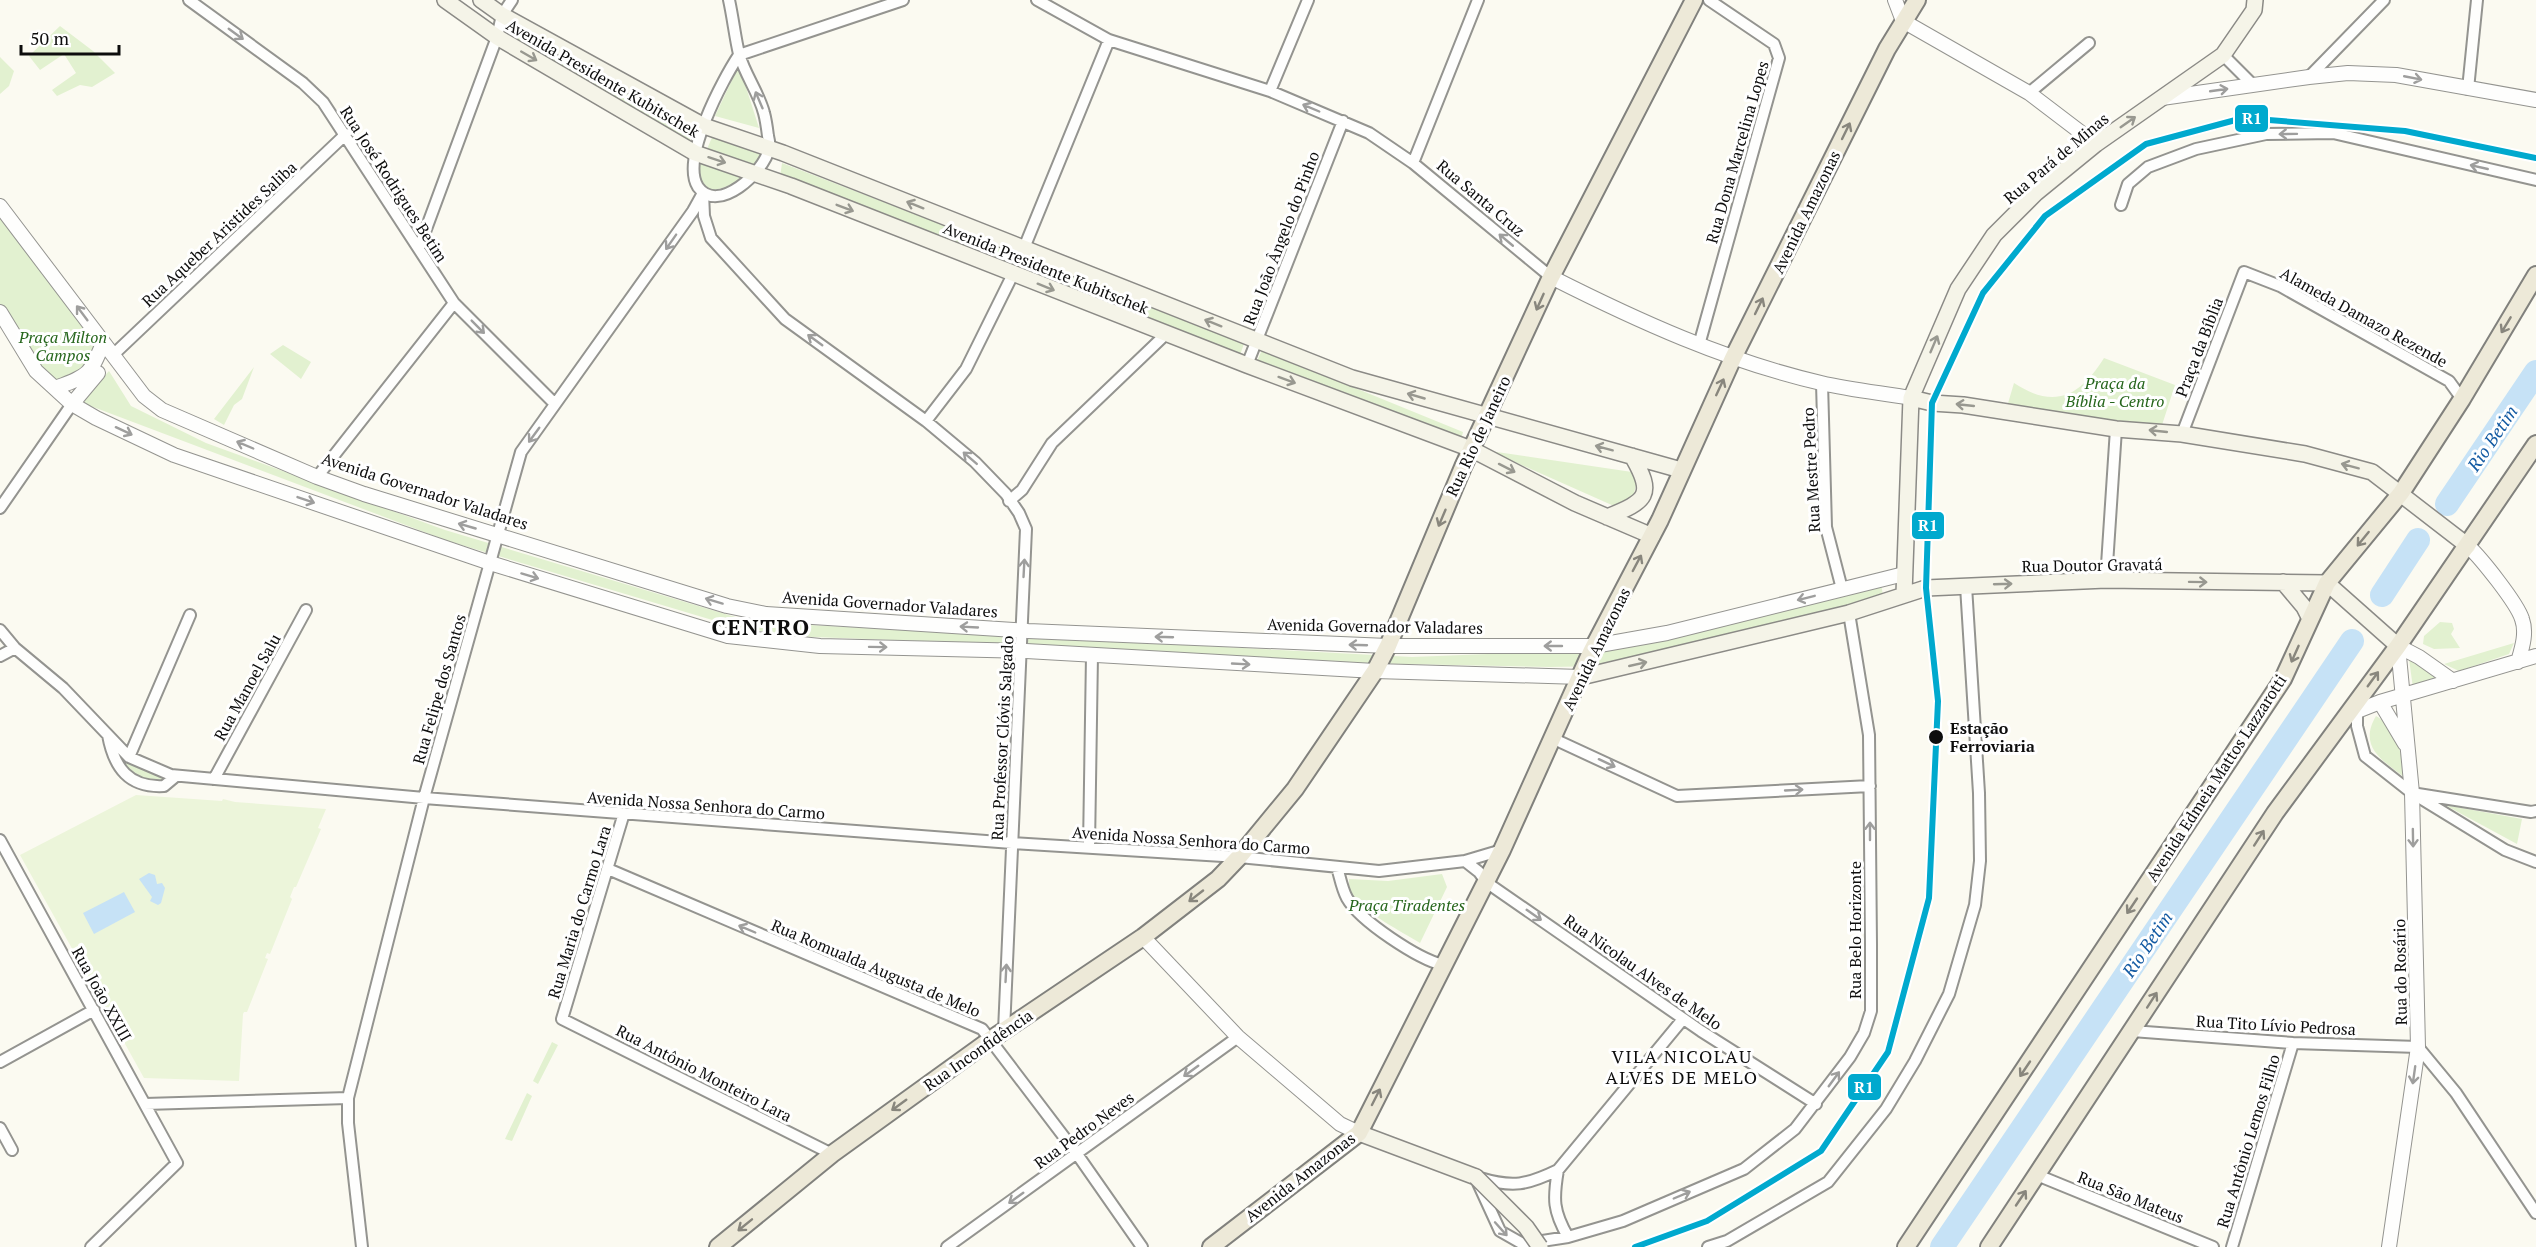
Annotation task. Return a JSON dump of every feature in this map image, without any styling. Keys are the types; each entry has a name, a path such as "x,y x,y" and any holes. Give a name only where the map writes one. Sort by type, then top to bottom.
{"main road":[{"name":"Avenida Presidente Kubitschek","path":"445,0 496,37 695,153 757,174 1166,334 1471,449 1575,503 1652,536"},
{"name":"Avenida Presidente Kubitschek","path":"481,0 502,15 704,126 770,148 1352,378 1681,470"},
{"name":"Rua Rio de Janeiro","path":"1239,857 1295,789 1375,671 1388,646 1471,449 1551,277 1694,0"},
{"name":"Rua Pará de Minas","path":"1904,594 1911,398 1958,289 1994,235 2036,193 2097,144 2223,55 2254,10 2255,0"},
{"name":"Avenida Amazonas","path":"1211,1247 1359,1133 1502,850 1594,646 1652,536 1733,358 1906,6"},
{"name":"Avenida Edmeia Mattos Lazzarotti","path":"1906,1247 2283,679 2327,583 2401,493 2462,399 2536,275"},
{"path":"1911,398 1932,403 1963,405 2116,429 2182,434 2306,454 2372,472 2468,546"},
{"path":"1989,1247 2276,813 2352,712 2536,444"},
{"path":"1607,517 1633,507 1644,491 1645,480 1632,456"},
{"name":"Rua Doutor Gravatá","path":"1904,594 1926,588 2106,580 2327,583"},
{"path":"2283,582 2304,607 2310,620"},
{"path":"2327,583 2398,646"},
{"path":"1581,677 1849,613 1904,594"},
{"name":"Rua Inconfidência","path":"718,1247 832,1154 997,1036 1143,937 1218,879 1239,857"},
{"path":"1359,1133 1476,1177 1526,1227 1540,1247"}],"street":[{"name":"Rua José Rodrigues Betim","path":"189,0 303,83 323,102 454,303 555,404"},
{"path":"419,248 502,15 512,0"},
{"path":"703,193 713,197 727,195 757,174 770,148 764,113 740,56 729,0"},
{"path":"695,153 724,80 740,56 903,0"},
{"name":"Rua Santa Cruz","path":"1037,0 1109,39 1270,91 1370,134 1413,163 1551,277 1624,314 1733,358 1822,383 1911,398"},
{"path":"1270,91 1308,0"},
{"path":"1413,163 1478,0"},
{"name":"Rua Dona Marcelina Lopes","path":"1699,345 1779,58 1774,44 1709,0"},
{"path":"2309,77 2384,0"},
{"path":"2468,89 2477,0"},
{"path":"1906,6 2097,144"},
{"path":"1024,248 1109,39"},
{"path":"2029,93 2089,44"},
{"path":"2223,55 2253,85"},
{"path":"2162,98 2348,73 2396,75 2536,100"},
{"name":"Rua João Ângelo do Pinho","path":"1247,365 1343,121"},
{"path":"2121,205 2128,184 2148,167 2196,149 2266,134 2333,134 2536,180"},
{"name":"Rua Aqueber Aristides Saliba","path":"113,355 346,135"},
{"name":"Rua Professor Clóvis Salgado","path":"695,153 694,176 703,193 704,216 711,238 785,319 926,421 975,462 1001,488 1019,513 1026,529 1012,843 997,1036"},
{"name":"Rua Felipe dos Santos","path":"362,1247 348,1123 348,1098 424,798 521,452 693,211 703,193"},
{"name":"Avenida Governador Valadares","path":"0,206 144,396 162,410 317,477 375,498 499,534 727,606 766,614 1021,630 1388,646 1594,646 1667,633 1904,574"},
{"name":"Alameda Damazo Rezende","path":"2244,272 2280,286 2450,381 2462,399"},
{"name":"Praça da Bíblia","path":"2182,434 2244,272"},
{"path":"926,421 966,369 1013,274"},
{"path":"317,477 454,303"},
{"path":"0,312 36,371 72,404 174,455 490,563 728,636 819,646 1020,651 1375,671 1581,677"},
{"path":"1009,501 1022,490 1052,443 1166,334"},
{"path":"55,388 83,378 94,365 103,344"},
{"path":"0,508 72,404 113,355"},
{"name":"Rua Mestre Pedro","path":"1822,383 1826,527 1842,589"},
{"path":"2106,580 2116,429"},
{"path":"2468,546 2483,560 2522,618 2524,635 2518,662"},
{"path":"1708,1247 1727,1241 1828,1182 1886,1109 1915,1061 1949,994 1975,905 1980,861 1979,793 1966,586"},
{"name":"Rua Manoel Salu","path":"214,779 306,610"},
{"name":"Rua Belo Horizonte","path":"1476,1177 1500,1231 1524,1244 1568,1237 1623,1221 1744,1169 1795,1130 1851,1057 1864,1033 1871,1011 1870,786 1869,735 1849,613"},
{"path":"129,757 190,615"},
{"path":"2522,618 2536,623"},
{"name":"Avenida Nossa Senhora do Carmo","path":"0,629 15,648 63,688 129,757 176,776 424,798 1012,843 1239,857 1379,871 1465,861 1502,850"},
{"path":"2398,646 2419,657 2452,681"},
{"name":"Rua do Rosário","path":"2389,1247 2418,1047 2412,793 2398,646"},
{"path":"0,656 15,648"},
{"path":"1089,847 1092,655"},
{"path":"2536,656 2352,712 2365,756 2412,793 2505,850 2536,862"},
{"path":"2380,702 2407,748"},
{"path":"108,735 112,756 127,777 147,787 164,786 176,776"},
{"path":"1554,739 1677,796 1870,786"},
{"path":"2412,793 2536,811"},
{"name":"Rua Maria do Carmo Lara","path":"562,1019 624,813"},
{"name":"Rua João XXIII","path":"0,840 177,1162 91,1247"},
{"name":"Rua Nicolau Alves de Melo","path":"1465,861 1479,872 1486,882 1683,1018 1816,1104"},
{"path":"1337,867 1347,898 1353,907 1402,946 1427,960 1443,965"},
{"name":"Rua Romualda Augusta de Melo","path":"608,869 997,1036 1142,1247"},
{"path":"1143,937 1238,1036 1340,1124 1359,1133"},
{"path":"0,1062 93,1011"},
{"path":"1476,1177 1499,1184 1531,1183 1558,1170 1683,1018"},
{"name":"Rua Antônio Monteiro Lara","path":"562,1019 832,1154"},
{"name":"Rua Tito Lívio Pedrosa","path":"2132,1030 2293,1043 2418,1047"},
{"name":"Rua Pedro Neves","path":"947,1247 1238,1036"},
{"name":"Rua Antônio Lemos Filho","path":"2232,1247 2293,1043"},
{"path":"2418,1047 2456,1093 2536,1214"},
{"path":"145,1104 348,1098"},
{"path":"0,1128 12,1150"},
{"path":"1558,1170 1554,1197 1555,1207 1557,1217 1568,1237"},
{"name":"Rua São Mateus","path":"2037,1175 2213,1247"}],"green space":[{"path":"60,26 93,51 115,73 92,87 80,85 57,96 52,90 76,73 64,54 40,70 29,56"},
{"path":"516,30 692,129 690,142 512,40"},
{"path":"0,57 14,71 9,86 0,94"},
{"path":"739,65 759,128 715,116"},
{"path":"713,135 761,151 757,166 707,149"},
{"path":"700,159 745,177 718,189 705,187 701,182 699,172"},
{"path":"782,163 1245,341 1240,355 780,177"},
{"name":"Praça Milton Campos","path":"0,209 101,344 86,372 54,381 43,375 0,309"},
{"path":"283,345 311,362 301,379 270,354"},
{"path":"1262,350 1463,432 1461,440 1257,361"},
{"name":"Praça da Bíblia - Centro","path":"2104,358 2175,385 2162,425 2006,410 2014,383 2042,396 2065,395 2086,382"},
{"path":"254,367 242,399 234,405 224,425 214,419"},
{"path":"109,371 131,406 206,443 445,530 752,622 1412,657 1613,649 1881,583 1883,596 1606,666 1307,662 1052,646 788,636 729,625 448,541 80,402"},
{"path":"1490,451 1632,472 1638,477 1632,501 1614,506"},
{"path":"2440,622 2452,623 2454,629 2451,634 2460,648 2434,649 2423,644 2424,636"},
{"path":"2514,643 2509,654 2459,671 2444,664"},
{"path":"2409,659 2438,679 2413,688"},
{"path":"2376,716 2383,721 2394,736 2408,780 2383,760 2372,746 2371,727"},
{"path":"118,754 165,779 149,784 125,770"},
{"path":"136,795 222,801 223,799 235,802 326,809 318,828 321,829 296,887 294,887 290,897 292,899 270,954 267,953 265,958 268,959 247,1012 243,1014 239,1081 144,1078 20,855"},
{"path":"2445,805 2522,819 2517,844"},
{"name":"Praça Tiradentes","path":"1442,874 1447,887 1420,943 1359,903 1351,893 1349,879 1388,881"},
{"path":"552,1042 558,1045 538,1084 533,1081"},
{"path":"527,1093 532,1096 512,1141 505,1139"}],"water":[{"path":"149,873 155,875 157,884 162,883 165,888 161,903 158,905 150,901 152,897 139,879"},
{"path":"124,892 135,912 94,934 83,913"}],"waterway":[{"name":"Rio Betim","path":"2447,504 2536,372"},
{"name":"Rio Betim","path":"2382,595 2418,540"},
{"name":"Rio Betim","path":"1942,1247 2352,641"}],"transit line":[{"name":"R1","path":"1635,1247 1707,1221 1821,1151 1888,1052 1929,898 1938,701 1926,588 1932,403 1983,293 2045,216 2146,144 2243,118 2405,131 2536,158"}],"place":[{"name":"Estação Ferroviaria","path":"1936,737"}],"district":[{"name":"CENTRO","path":"761,626"},
{"name":"VILA NICOLAU ALVES DE MELO","path":"1682,1066"}]}
